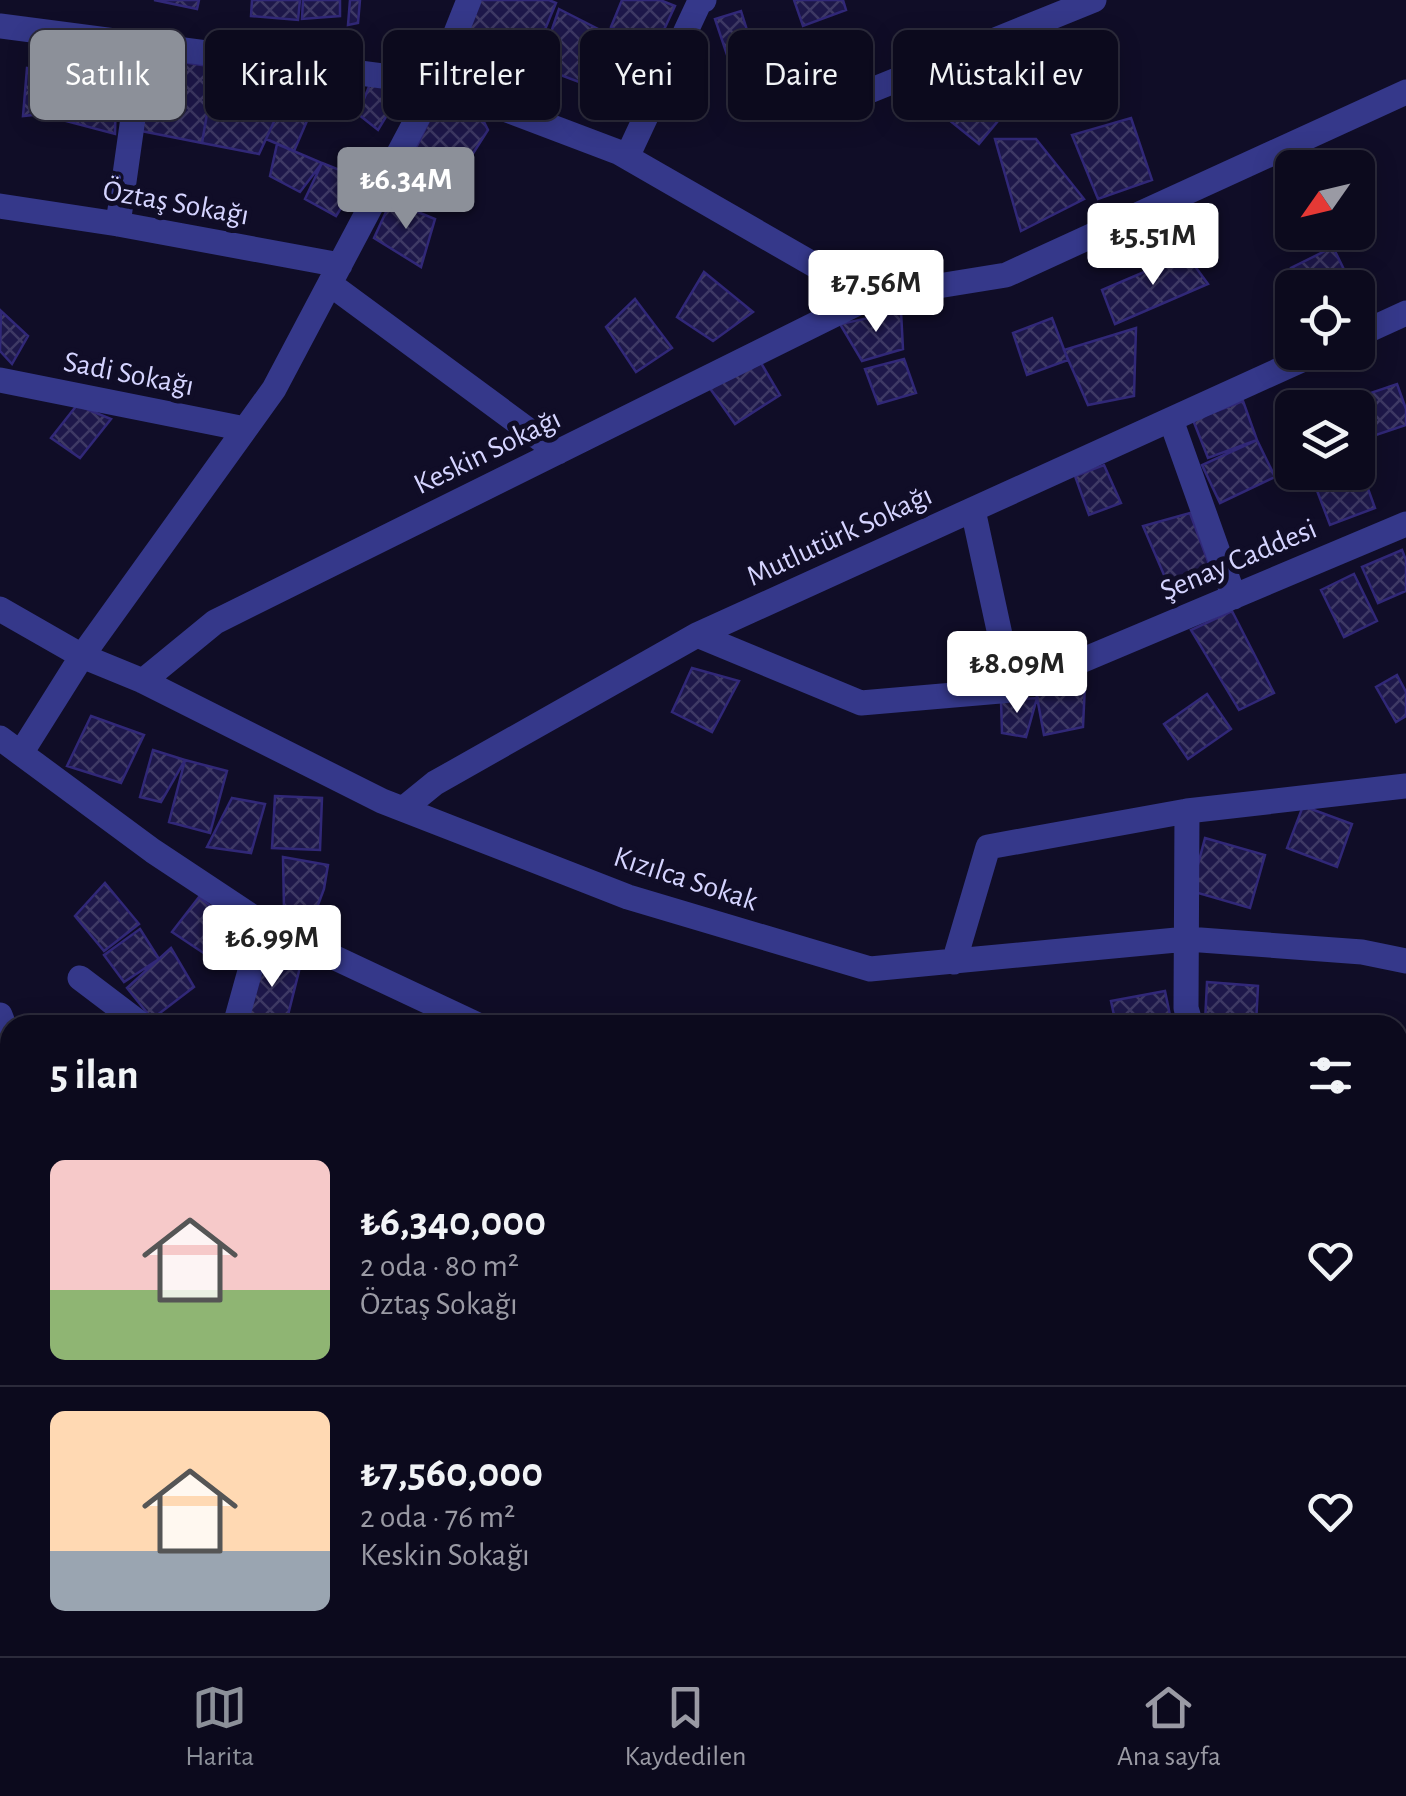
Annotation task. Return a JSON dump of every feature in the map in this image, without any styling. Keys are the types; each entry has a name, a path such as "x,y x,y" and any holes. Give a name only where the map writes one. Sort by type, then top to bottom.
{"street":[{"path":"457,30 469,0"},
{"path":"628,158 700,1 704,0"},
{"path":"873,90 1094,0"},
{"path":"0,26 30,30"},
{"path":"185,52 383,76"},
{"name":"Keskin Sokağı","path":"143,681 215,622 870,297 1006,276 1406,92"},
{"path":"118,224 133,120"},
{"path":"22,754 82,656 274,389 416,120"},
{"path":"531,120 628,158 870,297"},
{"name":"Öztaş Sokağı","path":"0,206 118,224 335,274"},
{"path":"335,274 558,452"},
{"path":"1375,327 1406,313"},
{"name":"Mutlutürk Sokağı","path":"402,809 435,783 698,636 1280,370"},
{"name":"Sadi Sokağı","path":"0,380 245,429"},
{"path":"1171,420 1234,597"},
{"path":"973,510 1012,690"},
{"name":"Şenay Caddesi","path":"698,636 861,703 1012,690 1406,524"},
{"name":"Kızılca Sokak","path":"0,608 82,656 143,681 402,809 628,897 870,969 1186,939 1362,952 1406,961"},
{"path":"0,738 153,850 264,924 457,1015"},
{"path":"954,962 988,847 1186,811 1406,786"},
{"path":"1186,811 1188,1015"},
{"path":"238,1015 264,924"},
{"path":"80,978 129,1015"}],"building":[{"path":"154,0 199,0 197,9"},
{"path":"252,0 300,0 298,20 251,16"},
{"path":"303,0 340,0 340,16 302,19"},
{"path":"350,0 360,0 358,23 348,25"},
{"path":"479,0 556,3 545,30 466,30"},
{"path":"622,0 660,0 675,6 664,30 611,27"},
{"path":"794,0 843,0 846,10 803,26"},
{"path":"559,9 600,30 580,30 579,82 560,75 560,30 552,30"},
{"path":"741,11 747,30 728,30 727,55 715,19"},
{"path":"185,62 205,65 206,120 202,143 141,131 142,120 185,120"},
{"path":"27,68 30,115 23,116"},
{"path":"370,84 383,86 384,120 378,130 363,118 363,102"},
{"path":"1131,118 1152,180 1098,199 1072,135"},
{"path":"62,120 115,120 115,134"},
{"path":"206,120 275,120 259,154 202,143"},
{"path":"275,120 307,120 294,151 266,139"},
{"path":"429,120 484,122 488,130 437,210 397,188"},
{"path":"949,120 999,120 979,144"},
{"path":"995,139 1036,139 1084,199 1021,231"},
{"path":"277,144 322,163 300,192 270,176"},
{"path":"322,163 360,178 336,216 305,199"},
{"path":"391,201 435,219 421,267 374,238"},
{"path":"1334,250 1344,270 1292,270"},
{"path":"1186,254 1208,284 1115,324 1102,290"},
{"path":"704,272 753,312 713,341 677,317"},
{"path":"635,299 672,348 636,372 606,327"},
{"path":"1,311 28,336 12,364 0,351"},
{"path":"901,311 903,349 862,361 840,324"},
{"path":"1052,318 1068,360 1027,375 1013,333"},
{"path":"1136,328 1134,396 1088,405 1064,350"},
{"path":"904,359 916,393 878,404 865,369"},
{"path":"761,363 780,395 735,424 709,387"},
{"path":"1397,384 1406,409 1406,425 1375,435 1375,391"},
{"path":"1243,401 1257,440 1208,458 1193,420"},
{"path":"77,405 111,419 80,458 51,438"},
{"path":"1257,440 1275,477 1220,503 1202,465"},
{"path":"1104,465 1121,503 1089,515 1075,476"},
{"path":"1317,490 1368,490 1375,508 1330,525"},
{"path":"1190,513 1212,572 1170,589 1143,526"},
{"path":"1402,550 1406,560 1406,591 1378,603 1362,567"},
{"path":"1354,574 1377,621 1344,637 1321,590"},
{"path":"1232,611 1274,693 1239,710 1191,630"},
{"path":"692,668 739,681 712,732 672,712"},
{"path":"1397,675 1406,692 1406,716 1396,722 1376,687"},
{"path":"1034,681 1085,684 1083,727 1044,735"},
{"path":"1207,694 1231,729 1188,759 1164,724"},
{"path":"1037,698 1026,737 1002,733 1001,700"},
{"path":"91,716 144,735 121,783 67,766"},
{"path":"153,750 185,760 161,802 140,797"},
{"path":"185,760 227,771 210,833 169,822"},
{"path":"275,796 322,798 320,850 272,848"},
{"path":"232,798 265,804 251,853 207,847"},
{"path":"1303,806 1352,824 1337,867 1287,848"},
{"path":"1205,838 1265,855 1250,908 1191,891"},
{"path":"283,857 328,865 315,913 284,910"},
{"path":"105,883 139,924 104,951 75,916"},
{"path":"199,897 244,933 214,960 172,932"},
{"path":"140,929 159,959 124,982 104,955"},
{"path":"171,948 194,987 157,1015 149,1015 127,988"},
{"path":"259,957 301,963 288,1015 243,1015"},
{"path":"1207,982 1258,986 1257,1015 1205,1015"},
{"path":"1165,991 1170,1015 1114,1015 1111,1001"}]}
